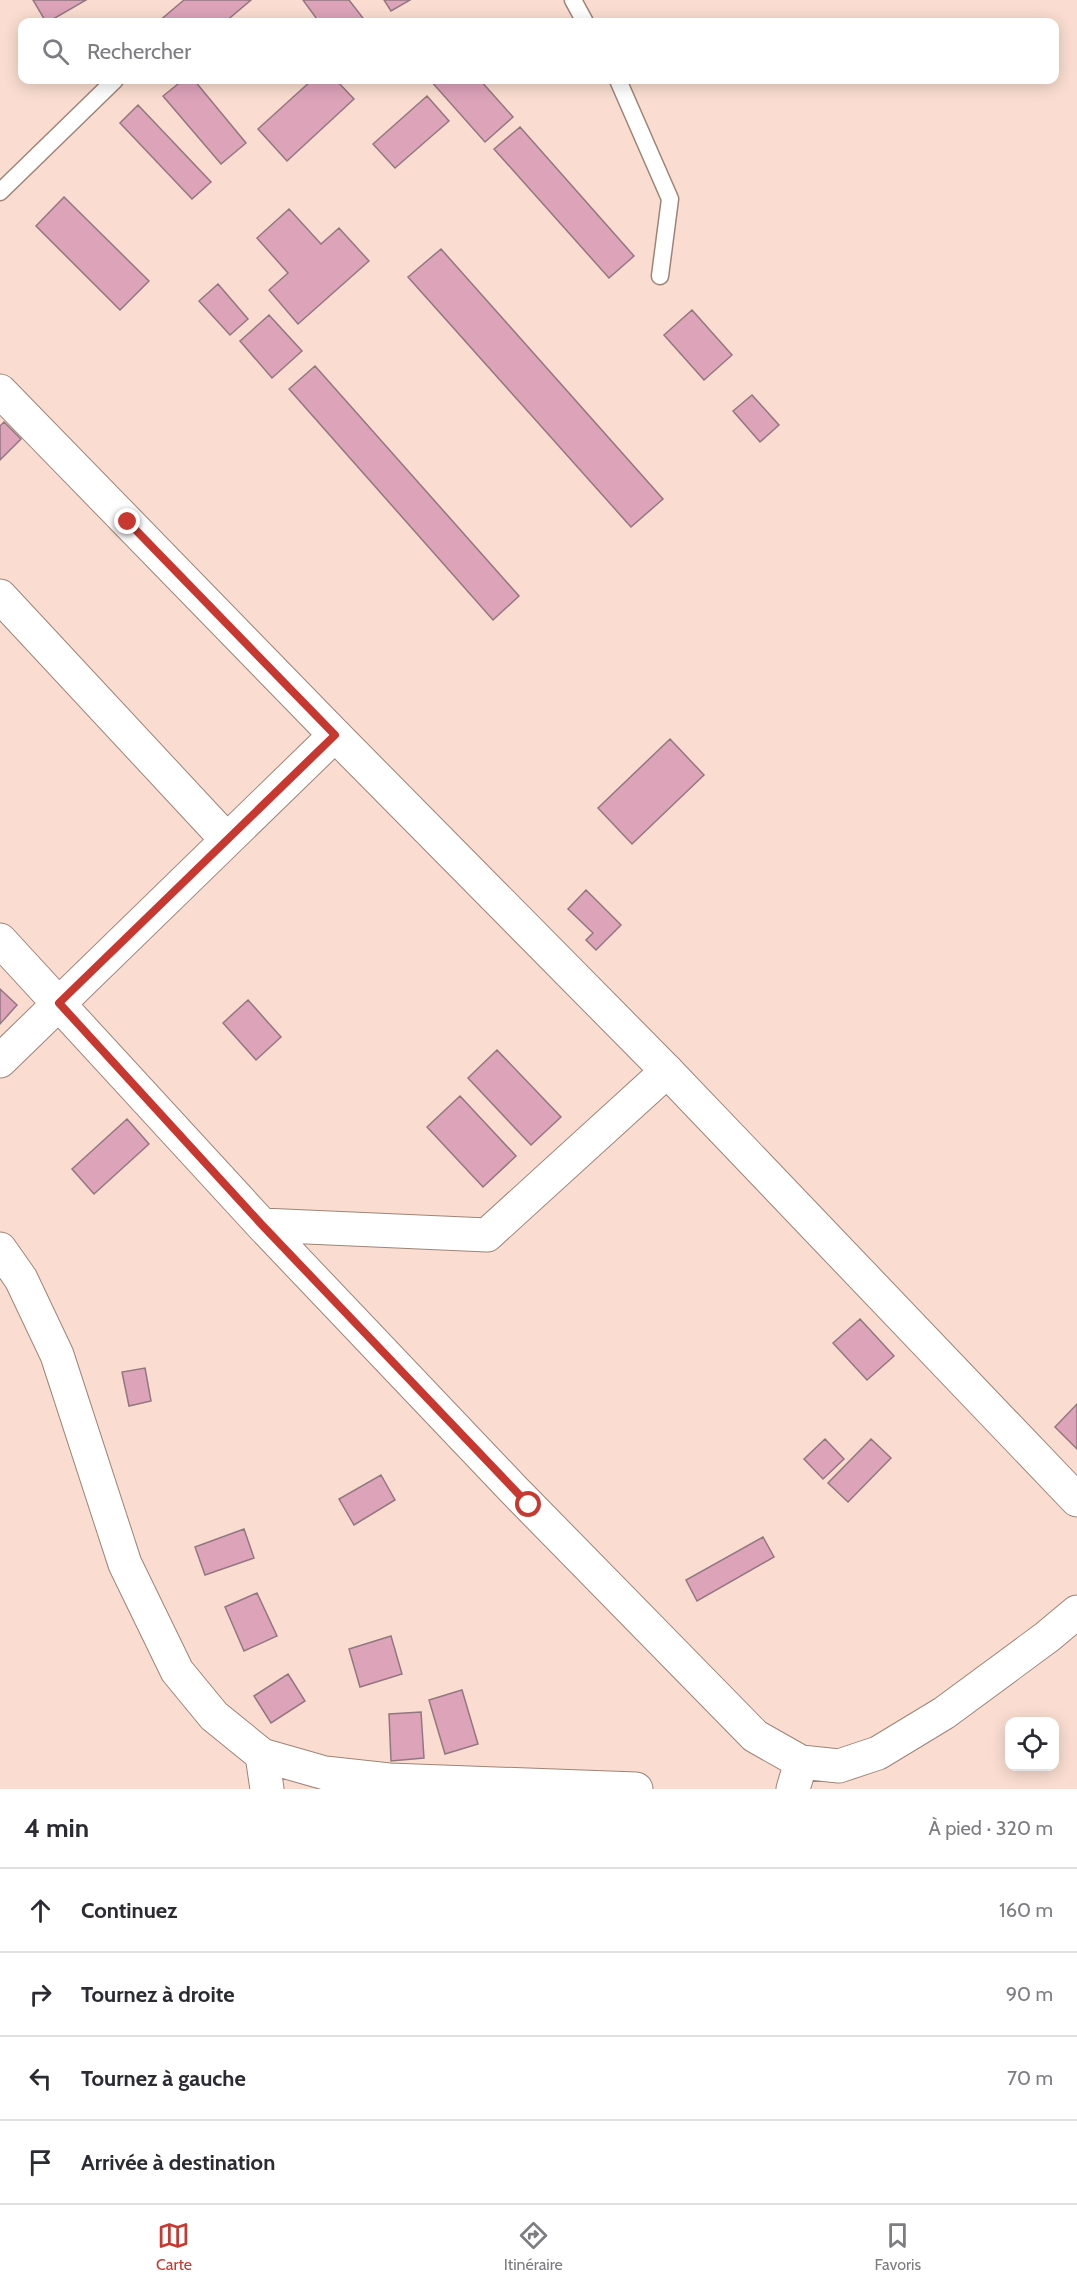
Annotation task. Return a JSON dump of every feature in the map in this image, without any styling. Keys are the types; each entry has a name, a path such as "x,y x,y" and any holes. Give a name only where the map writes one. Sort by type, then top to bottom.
{"street":[{"path":"0,391 667,1071 1077,1500"},
{"path":"0,596 228,840"},
{"path":"0,1061 335,735"},
{"path":"0,940 262,1225 513,1489 754,1736 797,1776 839,1766 878,1753 944,1713 1077,1612"},
{"path":"262,1225 487,1235 667,1071"},
{"path":"0,1249 21,1279 57,1355 125,1564 177,1671 214,1716 262,1755 325,1773 389,1780 636,1789"},
{"path":"262,1755 267,1789"}],"lane":[{"path":"573,0 583,18"},
{"path":"0,192 111,84"},
{"path":"620,84 670,199 660,276"}],"building":[{"path":"33,0 86,0 55,18 44,18"},
{"path":"184,0 251,0 230,18 163,18"},
{"path":"303,0 349,0 363,18 316,18"},
{"path":"384,0 410,0 391,11"},
{"path":"178,84 197,84 246,143 221,164 163,96"},
{"path":"308,84 340,84 354,99 287,161 258,129"},
{"path":"434,84 484,84 513,117 485,142"},
{"path":"427,96 449,121 395,168 373,144"},
{"path":"138,105 211,182 192,199 120,123"},
{"path":"520,127 634,256 609,278 494,149"},
{"path":"64,197 149,281 120,310 36,226"},
{"path":"289,209 321,244 339,228 369,261 298,324 269,290 288,273 257,238"},
{"path":"441,249 663,499 631,527 408,277"},
{"path":"218,284 248,319 230,335 199,301"},
{"path":"692,310 732,355 704,380 664,335"},
{"path":"269,315 302,351 272,378 240,341"},
{"path":"315,366 519,596 493,620 289,389"},
{"path":"752,395 779,425 760,442 733,411"},
{"path":"4,422 21,439 0,460 0,426"},
{"path":"670,739 704,775 632,844 598,808"},
{"path":"586,890 621,925 596,950 586,940 593,933 568,909"},
{"path":"0,989 17,1005 0,1024"},
{"path":"248,1000 281,1037 256,1060 223,1023"},
{"path":"497,1050 561,1117 531,1145 468,1078"},
{"path":"460,1096 516,1156 483,1187 427,1127"},
{"path":"127,1119 149,1144 94,1194 72,1169"},
{"path":"860,1319 894,1356 867,1380 833,1343"},
{"path":"145,1368 151,1401 129,1406 122,1372"},
{"path":"1077,1404 1077,1449 1055,1427"},
{"path":"825,1439 844,1459 823,1479 804,1459"},
{"path":"871,1439 891,1458 848,1502 828,1483"},
{"path":"381,1475 395,1500 354,1525 339,1499"},
{"path":"244,1529 254,1558 205,1575 195,1547"},
{"path":"763,1537 774,1557 697,1601 686,1580"},
{"path":"257,1593 277,1636 244,1651 225,1607"},
{"path":"391,1636 402,1674 360,1687 349,1649"},
{"path":"288,1674 305,1701 271,1723 254,1696"},
{"path":"462,1690 478,1744 445,1754 429,1700"},
{"path":"421,1712 424,1758 391,1761 389,1714"}],"route":[{"path":"128,522 335,735 59,1003 262,1225 529,1505"}]}
